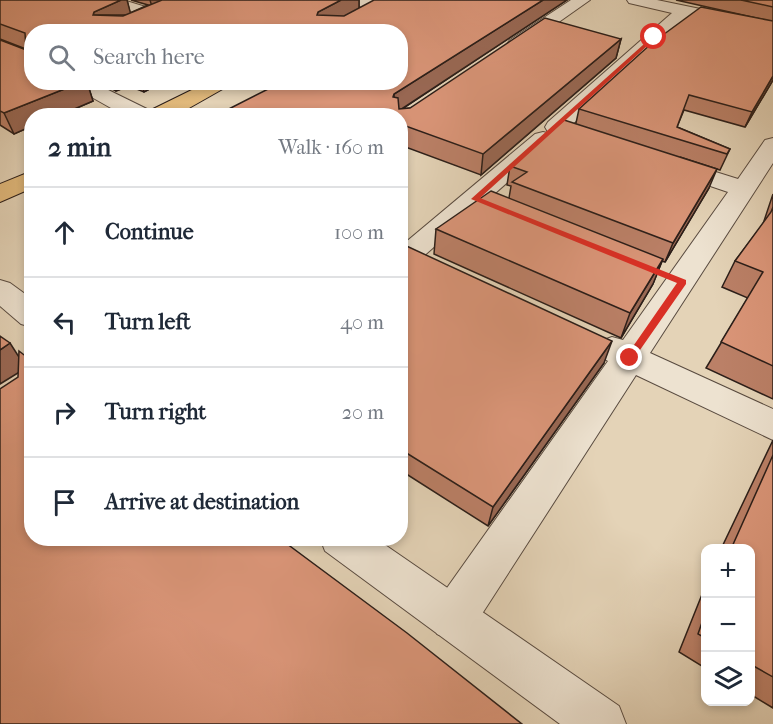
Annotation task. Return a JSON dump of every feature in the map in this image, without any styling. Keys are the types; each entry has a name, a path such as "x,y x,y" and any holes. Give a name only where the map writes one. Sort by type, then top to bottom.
{"highway":[{"path":"359,17 386,4"},
{"path":"173,108 209,90"},
{"path":"0,194 24,182"}],"street":[{"path":"106,0 153,15"},
{"path":"353,0 386,4"},
{"path":"499,56 582,0"},
{"path":"635,0 773,29"},
{"path":"131,23 171,7"},
{"path":"408,251 486,203 567,131 685,11"},
{"path":"91,90 127,108"},
{"path":"453,618 630,358 672,277 745,189 771,152"},
{"path":"645,156 745,189"},
{"path":"408,255 439,270"},
{"path":"0,290 24,310"},
{"path":"588,338 773,425"},
{"path":"351,546 601,724"}],"building":[{"path":"0,0 121,0 94,12 93,15 123,16 162,0 341,0 318,12 317,15 344,16 374,0 543,0 408,85 408,24 24,24 24,33 0,24"},
{"path":"741,0 773,0 773,7"},
{"path":"701,7 773,21 773,76 752,112 689,95 677,127 730,149 727,154 579,109 652,43"},
{"path":"545,18 621,39 483,154 408,127 408,108"},
{"path":"0,40 24,49 24,90 62,90 4,113 0,111"},
{"path":"266,90 400,90 393,97 398,98 399,108 231,108"},
{"path":"564,120 717,169 673,243 512,182 527,172 510,166"},
{"path":"491,191 663,259 630,313 436,229"},
{"path":"773,207 773,366 721,342 763,272 735,261"},
{"path":"408,247 612,341 493,507 408,454"},
{"path":"0,336 10,343 0,350"},
{"path":"19,351 24,355 24,546 290,546 407,633 522,724 0,724 0,389 18,377"},
{"path":"773,455 773,677 755,667 755,544 733,544"}],"route":[{"path":"630,358 683,282 475,199 654,37"}]}
